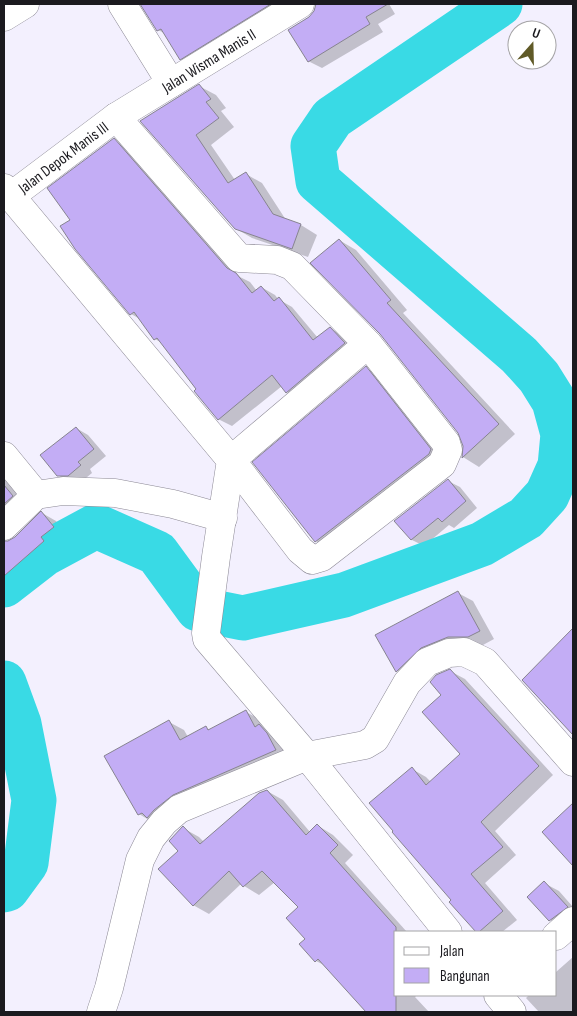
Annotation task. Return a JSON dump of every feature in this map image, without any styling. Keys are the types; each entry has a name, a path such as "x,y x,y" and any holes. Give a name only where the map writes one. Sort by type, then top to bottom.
{"street":[{"path":"4,17 25,4"},
{"path":"122,4 171,83"},
{"name":"Jalan Wisma Manis II","path":"116,117 300,4"},
{"path":"7,192 231,460 300,550 312,560 322,557 442,464 448,450 446,443 368,344 292,266 277,260 239,258 116,117"},
{"name":"Jalan Depok Manis III","path":"7,192 116,117"},
{"path":"368,344 231,460 206,633 207,640 306,756 447,931"},
{"path":"4,456 36,495"},
{"path":"4,526 36,495 63,491 115,493 173,504 223,518"},
{"path":"101,1012 109,988 140,860 151,838 164,822 180,809 306,756 365,745 375,740 407,683 427,662 449,653 464,652 485,662 573,762"},
{"path":"557,935 573,920"},
{"path":"499,996 512,1012"}],"building":[{"path":"140,4 271,4 180,60 161,29 157,31"},
{"path":"316,4 388,4 366,17 370,24 308,62 288,30 309,17 314,11"},
{"path":"199,84 211,99 206,102 219,118 196,135 228,183 246,172 273,214 301,224 292,249 235,229 140,121"},
{"path":"114,138 227,268 236,273 252,293 261,286 274,301 279,297 313,340 330,327 345,343 286,393 272,375 218,420 194,391 196,389 157,338 154,340 134,312 130,315 75,249 60,226 70,220 47,188"},
{"path":"339,239 391,300 387,303 499,424 462,458 463,446 458,433 380,334 310,263"},
{"path":"366,366 431,449 429,454 315,542 252,462"},
{"path":"76,427 94,449 78,462 81,465 68,476 57,476 40,455"},
{"path":"448,479 466,501 442,522 438,518 411,540 394,521"},
{"path":"4,485 13,496 4,504"},
{"path":"41,511 54,527 41,537 44,541 4,576 4,541 15,537"},
{"path":"458,591 480,631 468,637 448,637 421,648 396,672 375,635"},
{"path":"573,628 573,735 522,680"},
{"path":"450,669 539,766 481,822 503,847 471,874 503,911 480,931 475,931 449,902 451,900 369,803 412,767 426,785 460,754 422,712 441,695 430,682 436,675"},
{"path":"246,710 255,727 259,724 267,733 276,750 173,795 147,818 142,813 138,815 104,756 169,720 180,740 206,726 208,730"},
{"path":"267,790 306,835 317,824 338,845 330,853 396,927 396,931 394,931 394,996 396,996 396,1012 366,1012 318,959 315,962 299,944 305,939 286,918 298,907 262,871 243,887 229,871 193,906 158,869 178,851 169,841 183,826 200,844 259,793"},
{"path":"573,803 573,866 542,832"},
{"path":"544,881 568,907 549,921 527,897"}],"waterway":[{"path":"4,585 44,554 96,526 157,553 198,609 243,618 344,595 482,544 526,518 547,495 560,466 563,434 554,401 539,377 519,355 318,181 313,146 332,118 500,4"},
{"path":"4,683 19,724 34,800 26,863 7,889 4,890"}]}
